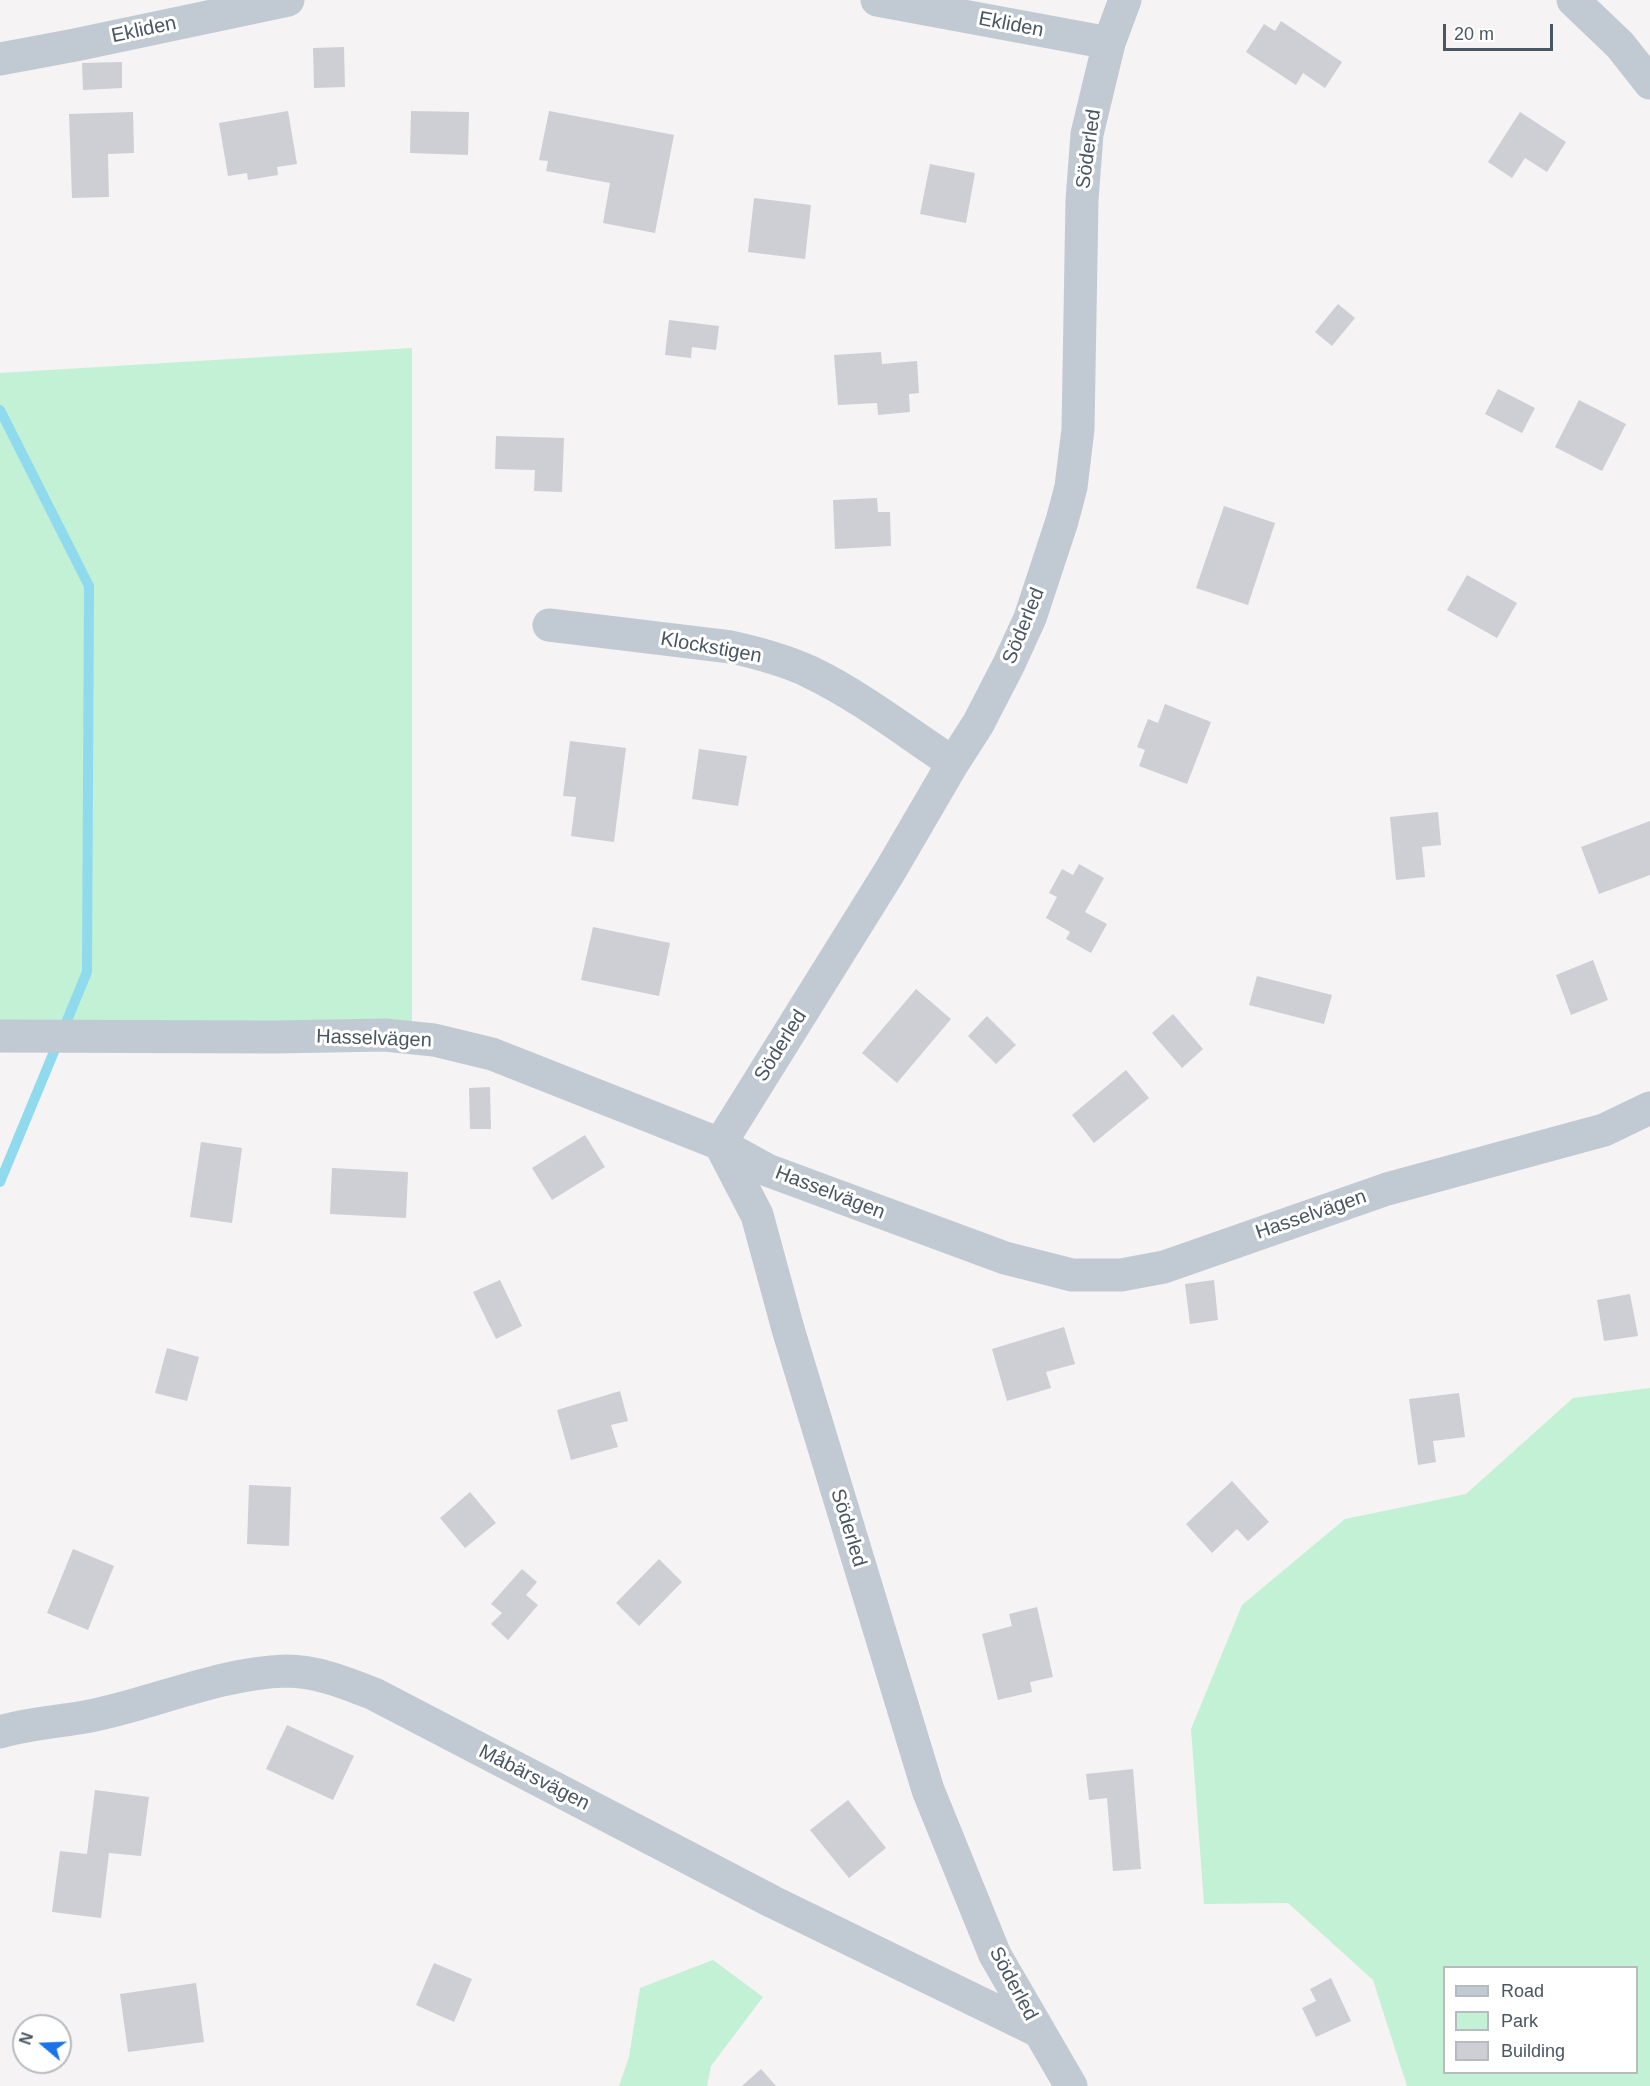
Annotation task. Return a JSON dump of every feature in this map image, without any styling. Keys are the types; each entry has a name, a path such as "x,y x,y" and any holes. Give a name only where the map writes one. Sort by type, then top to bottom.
{"street":[{"name":"Ekliden","path":"0,59 288,0"},
{"name":"Ekliden","path":"877,0 1109,43"},
{"name":"Söderled","path":"1071,2086 995,1955 928,1790 792,1340 757,1215 720,1144 890,871 978,724 1030,618 1071,487 1078,429 1082,200 1087,134 1109,43 1125,0"},
{"path":"1573,0 1620,45 1650,83"},
{"name":"Klockstigen","path":"549,626 731,647 758,653 818,677 863,702 953,763"},
{"name":"Hasselvägen","path":"0,1036 385,1035 434,1040 492,1054 720,1144 767,1170 1005,1258 1072,1275 1121,1275 1164,1267 1387,1188 1604,1130 1650,1108"},
{"name":"Måbärsvägen","path":"0,1732 16,1727 91,1716 237,1677 286,1671 337,1679 374,1694 773,1902 1038,2031"}],"green space":[{"path":"412,348 412,1022 0,1020 0,373"},
{"path":"1650,1388 1650,2086 1407,2086 1373,1980 1288,1903 1204,1904 1191,1729 1242,1605 1345,1519 1466,1494 1573,1398"},
{"path":"713,1960 763,1997 711,2066 707,2086 619,2086 629,2057 640,1988"}],"building":[{"path":"1281,21 1342,62 1325,88 1303,73 1296,85 1246,52 1264,24 1275,31"},
{"path":"344,47 345,87 314,88 313,48"},
{"path":"122,62 122,88 83,90 82,63"},
{"path":"288,111 297,164 277,167 278,175 248,180 247,173 228,176 219,123"},
{"path":"411,111 469,112 468,155 410,153"},
{"path":"549,111 674,135 655,233 603,223 610,183 546,171 548,161 539,160"},
{"path":"133,112 134,153 108,154 109,197 72,198 69,114"},
{"path":"1520,112 1566,142 1547,172 1525,158 1512,178 1488,162"},
{"path":"930,164 975,173 966,223 920,214"},
{"path":"754,198 811,205 805,259 748,252"},
{"path":"1338,304 1355,318 1332,346 1315,332"},
{"path":"669,320 719,326 716,350 692,347 691,358 665,355"},
{"path":"881,352 882,364 917,361 919,393 909,394 910,412 878,415 877,403 838,405 834,355"},
{"path":"1498,389 1535,408 1522,433 1485,414"},
{"path":"1579,400 1626,424 1602,471 1555,447"},
{"path":"496,436 564,438 562,492 534,491 535,470 495,469"},
{"path":"877,498 878,512 890,512 891,546 835,549 833,500"},
{"path":"1224,506 1275,523 1248,605 1196,588"},
{"path":"1467,575 1517,603 1497,638 1447,610"},
{"path":"1165,704 1211,722 1187,784 1139,766 1145,750 1137,747 1148,719 1158,723"},
{"path":"570,741 626,748 614,842 571,836 576,797 563,796"},
{"path":"699,749 747,756 738,806 692,799"},
{"path":"1438,812 1441,845 1422,847 1425,877 1396,880 1390,817"},
{"path":"1650,821 1650,875 1599,894 1581,847"},
{"path":"1079,864 1104,878 1085,912 1107,924 1091,953 1066,939 1070,932 1046,918 1057,897 1049,893 1062,869 1073,875"},
{"path":"593,927 670,943 659,996 581,980"},
{"path":"1593,960 1608,1000 1571,1015 1556,975"},
{"path":"1257,976 1332,995 1324,1024 1249,1005"},
{"path":"916,989 951,1019 897,1083 862,1053"},
{"path":"1173,1014 1203,1049 1182,1068 1152,1033"},
{"path":"987,1016 1016,1045 996,1064 968,1036"},
{"path":"1126,1070 1149,1098 1094,1143 1072,1115"},
{"path":"490,1087 491,1129 470,1129 469,1088"},
{"path":"585,1135 605,1167 552,1200 532,1168"},
{"path":"201,1142 242,1148 232,1223 190,1217"},
{"path":"332,1168 408,1172 406,1218 330,1214"},
{"path":"500,1280 522,1326 496,1339 473,1292"},
{"path":"1214,1280 1218,1320 1190,1324 1185,1284"},
{"path":"1630,1294 1638,1336 1604,1341 1597,1300"},
{"path":"1064,1327 1075,1364 1046,1372 1051,1388 1007,1401 992,1349"},
{"path":"167,1348 199,1357 187,1401 155,1393"},
{"path":"620,1391 628,1421 611,1425 618,1447 571,1460 557,1410"},
{"path":"1459,1393 1465,1437 1433,1441 1436,1462 1418,1465 1409,1399"},
{"path":"1232,1481 1269,1522 1248,1541 1237,1529 1212,1553 1186,1524"},
{"path":"249,1485 291,1487 289,1546 247,1544"},
{"path":"470,1492 496,1523 465,1548 440,1518"},
{"path":"73,1549 114,1566 88,1630 47,1613"},
{"path":"659,1559 682,1582 639,1626 616,1603"},
{"path":"522,1569 537,1582 526,1595 538,1605 508,1640 491,1624 502,1613 491,1604"},
{"path":"1037,1607 1053,1677 1030,1682 1032,1692 998,1700 982,1634 1012,1626 1009,1614"},
{"path":"287,1725 354,1756 333,1800 266,1769"},
{"path":"1133,1769 1141,1869 1113,1871 1107,1798 1089,1800 1086,1774"},
{"path":"95,1790 149,1797 141,1856 109,1853 101,1918 52,1912 60,1851 87,1854"},
{"path":"848,1800 886,1848 849,1878 810,1830"},
{"path":"434,1963 472,1979 454,2022 416,2005"},
{"path":"1331,1978 1351,2021 1316,2037 1302,2008 1316,2001 1310,1989"},
{"path":"196,1983 204,2042 128,2052 120,1994"},
{"path":"761,2069 776,2086 742,2086"}],"waterway":[{"path":"0,410 89,586 87,972 0,1182"}]}
